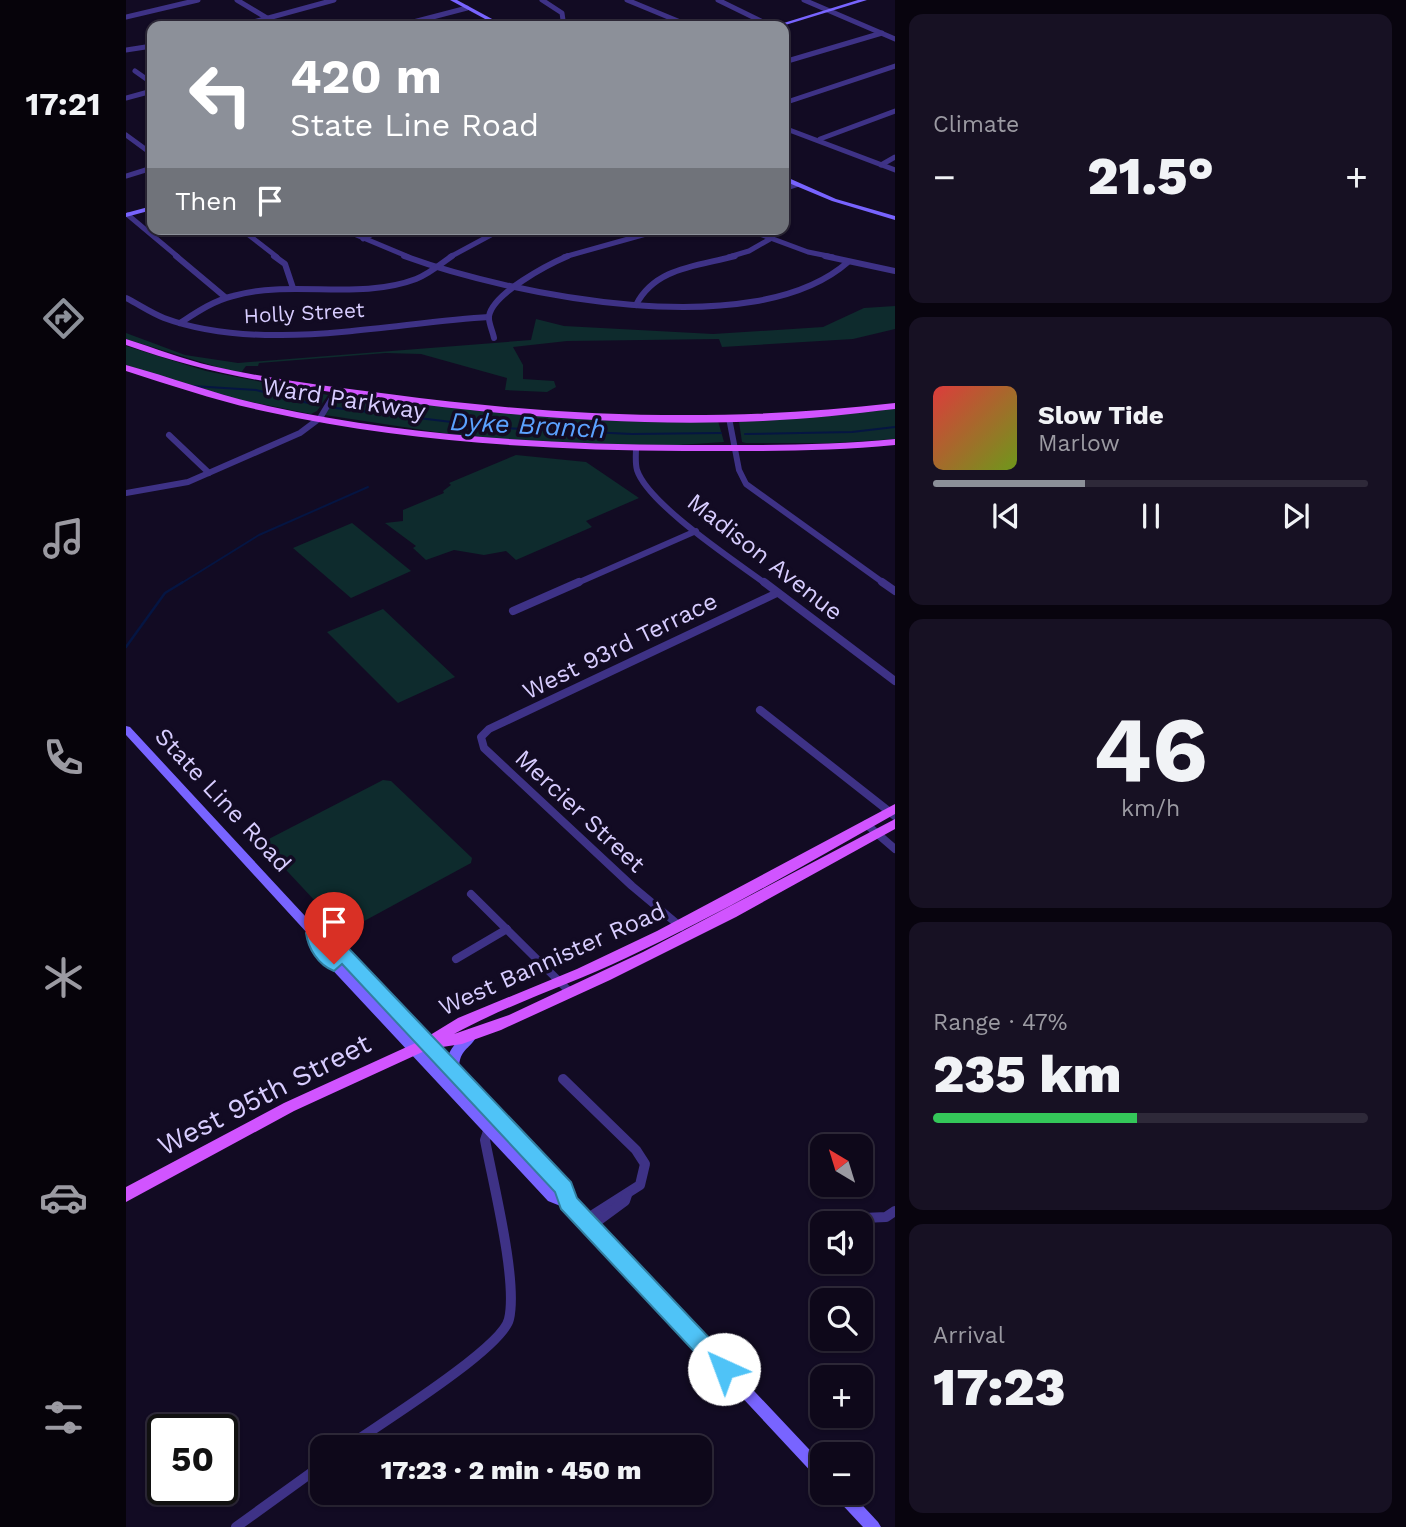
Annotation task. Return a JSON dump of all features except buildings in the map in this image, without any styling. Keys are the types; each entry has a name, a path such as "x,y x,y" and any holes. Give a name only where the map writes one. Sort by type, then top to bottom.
{"main road":[{"path":"453,0 492,21"},
{"path":"789,22 864,0"},
{"path":"789,181 834,200 895,218"},
{"path":"127,215 147,209"},
{"name":"Ward Parkway","path":"126,342 204,368 253,379 460,408 576,415 729,418 855,412 895,406"},
{"name":"Ward Parkway","path":"126,368 200,393 289,414 442,436 636,448 895,442"},
{"name":"State Line Road","path":"126,729 314,933 316,945 421,1046 495,1125"},
{"name":"West Bannister Road","path":"421,1046 448,1029 566,987 691,936 894,814"},
{"name":"West Bannister Road","path":"421,1046 448,1042 477,1031 872,829"},
{"path":"453,1071 458,1048 477,1031"},
{"name":"State Line Road","path":"421,1046 453,1071 554,1196 568,1203 588,1223 810,1460"},
{"name":"West 95th Street","path":"126,1195 228,1137 421,1046"},
{"path":"852,1505 873,1527"}],"street":[{"path":"126,17 198,0"},
{"path":"237,0 270,21"},
{"path":"259,21 334,0"},
{"path":"542,0 562,13 562,21"},
{"path":"626,0 678,21"},
{"path":"718,0 761,21"},
{"path":"804,0 895,39"},
{"path":"417,21 467,8"},
{"path":"789,61 881,33"},
{"path":"126,51 147,47"},
{"path":"789,101 895,66"},
{"path":"135,71 147,79"},
{"path":"126,98 147,92"},
{"path":"820,139 853,124 895,111"},
{"path":"789,130 820,139 895,170"},
{"path":"126,135 147,150"},
{"path":"881,165 895,157"},
{"path":"126,176 147,170"},
{"path":"789,187 796,185"},
{"path":"127,215 147,232"},
{"path":"151,235 225,296"},
{"path":"249,235 285,264 293,288"},
{"path":"355,235 436,268 514,288 636,305 699,306 769,299 817,284 848,262"},
{"path":"363,239 371,235"},
{"path":"180,323 196,310 225,296 254,290 396,284 420,278 473,242 489,235"},
{"path":"495,338 489,317 493,308 535,271 573,251 639,235"},
{"path":"760,235 848,262 895,271"},
{"path":"636,305 643,291 661,278 743,254 770,239"},
{"name":"Holly Street","path":"126,298 142,309 180,323 219,331 285,332 489,317"},
{"path":"126,493 188,481 300,433 320,418 337,390"},
{"path":"729,418 741,477 751,489 895,591"},
{"path":"169,435 209,473"},
{"name":"Madison Avenue","path":"636,448 637,469 642,481 696,531 895,681"},
{"path":"513,611 696,531"},
{"name":"West 93rd Terrace","path":"481,737 489,729 777,593"},
{"path":"760,710 894,814"},
{"name":"Mercier Street","path":"481,737 484,748 632,887 691,936"},
{"path":"872,829 895,849"},
{"path":"471,894 566,987"},
{"path":"456,959 507,929"},
{"path":"563,1079 645,1164 643,1178 627,1195 625,1201 588,1223"},
{"path":"364,1435 471,1360 504,1333 509,1322 512,1293 485,1140 495,1125"},
{"path":"873,1218 886,1217 895,1212"},
{"path":"236,1527 310,1474"}],"green space":[{"path":"895,306 895,329 853,339 722,347 719,339 567,341 513,347 523,365 523,379 554,381 556,387 547,392 505,390 507,378 421,354 386,353 259,363 258,366 246,366 240,374 126,339 126,333 185,355 238,363 531,340 536,319 564,326 713,334 823,327 864,308"},
{"path":"126,346 206,371 328,395 317,411 311,414 221,396 126,365"},
{"path":"338,395 427,405 718,421 724,442 678,445 561,444 449,434 325,415"},
{"path":"895,409 895,439 833,443 746,443 742,442 739,422"},
{"path":"516,455 586,462 639,498 586,521 592,527 516,560 506,551 484,555 454,550 426,560 413,548 416,546 385,523 403,521 403,510 444,493 451,485 449,483"},
{"path":"352,523 411,571 351,598 293,548"},
{"path":"383,609 455,677 398,703 327,632"},
{"path":"383,780 391,781 472,858 471,863 344,932 261,843"}],"waterway":[{"name":"Dyke Branch","path":"192,386 256,390 316,405"},
{"name":"Dyke Branch","path":"336,408 501,428"},
{"name":"Dyke Branch","path":"745,434 852,432 895,427"},
{"name":"Dyke Branch","path":"493,433 501,428"},
{"name":"Dyke Branch","path":"501,428 632,434 721,433"},
{"path":"180,584 259,535 368,487"},
{"path":"126,647 165,593 183,582"}],"route":[{"path":"334,964 316,945 314,933 330,939 564,1188 568,1203 724,1369"}]}
